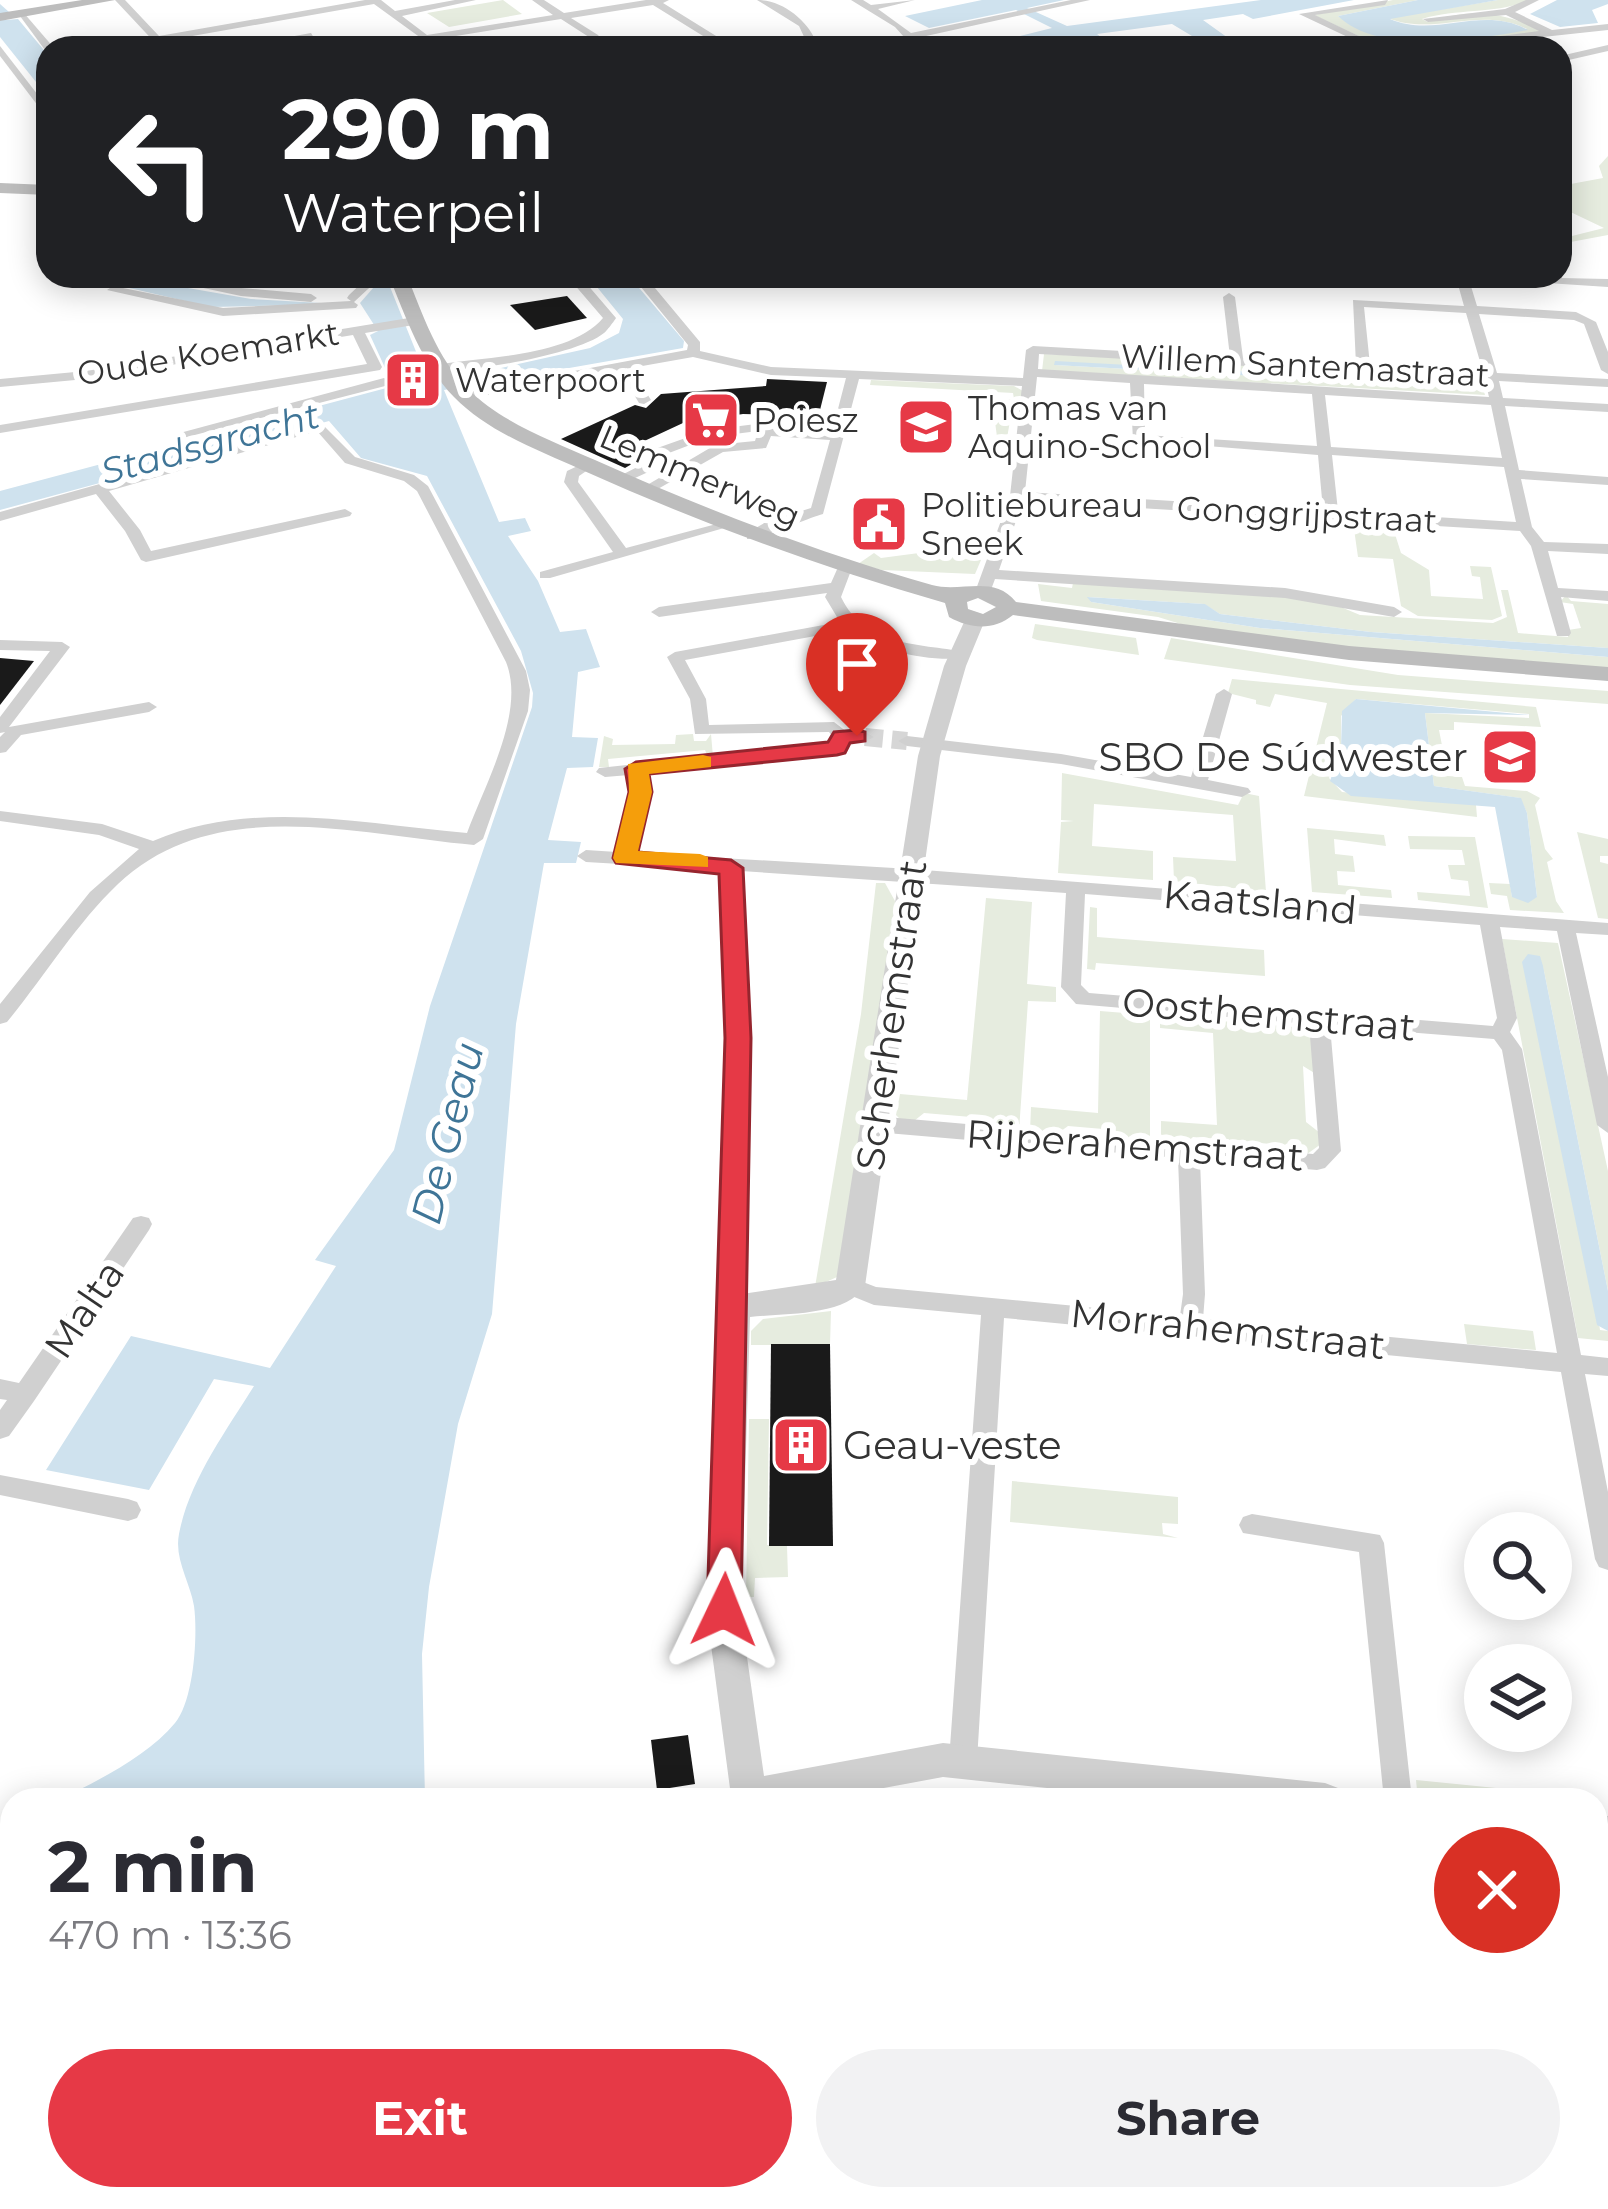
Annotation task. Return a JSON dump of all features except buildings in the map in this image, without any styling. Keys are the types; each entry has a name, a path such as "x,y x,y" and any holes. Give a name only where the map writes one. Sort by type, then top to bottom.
{"main road":[{"path":"8,16 108,0"},
{"path":"0,188 36,190"},
{"path":"401,288 408,322 455,382"},
{"name":"Lemmerweg","path":"455,382 476,406 588,465 838,577 956,599"},
{"path":"1008,608 997,618 975,620 957,611 956,599 986,583 1008,608 1370,655 1608,674"},
{"path":"1203,634 1351,665 1608,688"}],"street":[{"path":"120,0 154,36"},
{"path":"394,14 471,0"},
{"path":"537,0 594,36"},
{"path":"435,36 657,0 711,36"},
{"path":"762,0 802,24 808,36"},
{"path":"856,0 907,36"},
{"path":"870,8 910,0"},
{"path":"933,36 1084,0"},
{"path":"1428,20 1507,12 1534,0"},
{"path":"198,36 375,1 422,36"},
{"path":"1353,36 1304,14 1385,2"},
{"path":"1507,12 1555,36"},
{"path":"8,16 36,37"},
{"path":"290,16 310,36"},
{"path":"1532,36 1608,28"},
{"path":"1572,56 1608,48"},
{"path":"0,49 36,99"},
{"path":"1572,282 1608,284"},
{"path":"116,288 113,290 224,312 353,302 365,288"},
{"path":"219,288 353,302"},
{"path":"455,382 601,332 610,318 584,288"},
{"path":"648,288 695,345 693,353"},
{"path":"1465,288 1491,375 1525,527 1539,547 1563,633"},
{"path":"1229,298 1237,360"},
{"path":"0,429 375,367 366,328 353,302"},
{"path":"1363,365 1357,303 1576,316 1590,322 1608,370"},
{"name":"Oude Koemarkt","path":"0,382 110,371 408,322"},
{"name":"Willem Santemastraat","path":"1030,377 1033,350 1608,382"},
{"path":"455,382 624,367 693,353 771,371 1137,379 1608,408"},
{"path":"624,367 644,400"},
{"path":"752,536 818,511 854,373"},
{"path":"1030,377 1017,496 986,583 1285,593 1394,612"},
{"path":"1137,379 1138,437 1324,449 1608,482"},
{"path":"294,380 306,403"},
{"path":"183,434 384,382"},
{"path":"1318,389 1331,515"},
{"path":"0,517 320,427 350,460 409,478 423,489 519,672 520,711 474,839 279,821 232,822 180,834 151,847 112,879 0,1017"},
{"path":"620,480 652,464 655,454 697,434 765,427 761,445 720,448 644,491"},
{"path":"765,431 834,436"},
{"path":"652,464 671,472"},
{"path":"588,465 571,480 617,549"},
{"path":"100,489 146,557 345,513"},
{"name":"Gonggrijpstraat","path":"1017,496 1525,527"},
{"path":"545,575 617,549 724,526"},
{"path":"1539,547 1608,549"},
{"path":"659,612 838,577 836,607 850,625 901,648 959,655"},
{"path":"1551,592 1608,596"},
{"name":"Scherhemstraat","path":"850,1286 911,875 920,743 975,620"},
{"path":"842,737 834,727 700,730 698,699 675,657 850,625"},
{"path":"0,645 62,647 0,728"},
{"path":"1198,784 1224,694"},
{"path":"0,748 15,731 149,707"},
{"path":"842,737 865,737"},
{"path":"604,772 837,748 842,737"},
{"path":"920,743 1061,759 1242,792"},
{"path":"625,858 641,792 636,769"},
{"path":"0,816 102,830 151,847"},
{"name":"Kaatsland","path":"586,856 911,875 1608,929"},
{"path":"731,868 738,980 724,1615 748,1788"},
{"name":"Oosthemstraat","path":"1076,888 1071,987 1083,999 1500,1033"},
{"path":"1489,920 1507,1018 1500,1033 1512,1049 1608,1559"},
{"path":"1565,926 1597,1026 1608,1125"},
{"name":"Rijperahemstraat","path":"875,1124 1317,1162 1330,1151 1319,1018"},
{"path":"1189,1152 1194,1294 1190,1326"},
{"name":"Malta","path":"0,1430 141,1224"},
{"path":"734,1307 839,1294 850,1286"},
{"name":"Morrahemstraat","path":"850,1286 874,1296 1608,1367"},
{"path":"963,1761 993,1306"},
{"name":"Malta","path":"0,1389 26,1394"},
{"path":"0,1485 128,1510"},
{"path":"1252,1525 1371,1543 1397,1788"},
{"path":"800,1788 943,1760 1213,1788"}],"shaded area":[{"path":"503,0 522,14 449,27 427,13"},
{"path":"1418,0 1338,16 1376,36 1359,36 1314,15"},
{"path":"1498,0 1530,0 1422,19 1489,14 1547,33 1452,36 1527,29 1492,20 1423,24 1388,18"},
{"path":"1608,156 1608,235 1572,242 1572,236 1604,228 1572,213 1572,184 1603,178 1599,166"},
{"path":"1044,354 1480,377 1485,395 1042,371","holes":["1055,362 1459,383 1460,387"]},
{"path":"871,380 1014,386 1023,391 1021,403 1012,409 1006,444 998,444 995,422 1002,422 1002,401 1014,399 1013,393 870,385"},
{"path":"1354,529 1394,531 1401,553 1429,570 1431,596 1483,599 1480,577 1472,576 1470,566 1491,567 1502,616 1492,620 1418,616 1401,606 1393,559 1358,557"},
{"path":"874,553 881,558 919,553 967,559 972,553 981,560 975,574 882,570 858,564"},
{"path":"1073,583 1287,597 1336,605 1360,615 1493,623 1507,617 1501,590 1508,590 1518,633 1568,637 1568,630 1581,628 1573,604 1560,602 1566,595 1571,601 1608,604 1608,648 1371,632 1220,614 1204,604 1088,597 1091,602 1260,628 1608,657 1608,671 1403,656 1197,629 1158,617 1041,601 1038,584 1072,588"},
{"path":"1035,624 1136,638 1139,655 1037,640 1032,638"},
{"path":"1171,638 1398,675 1608,691 1608,704 1350,685 1164,659"},
{"path":"1232,679 1536,707 1541,727 1454,722 1454,730 1439,730 1448,776 1462,777 1465,786 1527,791 1540,798 1535,805 1545,849 1553,859 1547,862 1556,901 1564,913 1510,910 1507,896 1491,894 1489,883 1510,884 1512,897 1537,897 1527,813 1520,798 1434,786 1425,713 1529,718 1529,714 1356,699 1341,716 1341,749 1329,778 1342,792 1476,805 1477,817 1304,796 1327,703 1275,694 1270,707 1256,704 1256,700 1228,693"},
{"path":"693,734 694,741 706,741 711,734 713,757 705,750 608,759 609,767 599,767 604,736 613,739 612,745 675,744 676,735"},
{"path":"1062,773 1238,805 1244,793 1259,796 1266,892 1174,881 1173,857 1236,861 1233,815 1094,804 1092,846 1153,851 1153,880 1058,873 1061,822 1074,821 1061,820"},
{"path":"1307,828 1384,835 1386,846 1334,839 1335,854 1353,856 1355,872 1337,871 1338,885 1391,890 1392,898 1312,892"},
{"path":"1577,832 1608,839 1608,856 1600,856 1600,862 1608,864 1608,919 1598,918"},
{"path":"1408,836 1475,837 1488,908 1418,900 1417,892 1470,896 1468,881 1451,879 1448,865 1465,865 1462,850 1410,849"},
{"path":"876,883 885,883 895,901 885,1015 837,1277 815,1287 861,1014"},
{"path":"986,898 1032,902 1027,984 1056,987 1056,1002 1028,1001 1019,1131 992,1128 983,1118 924,1113 914,1121 902,1121 896,1115 900,1094 967,1100"},
{"path":"1090,907 1097,908 1097,937 1264,950 1265,976 1096,963 1095,970 1087,969"},
{"path":"1502,939 1558,943 1608,1171 1608,1291 1543,966 1600,1330 1608,1331 1608,1341 1578,1338"},
{"path":"1100,1011 1150,1015 1150,1143 1122,1141 1115,1130 1068,1126 1057,1134 1030,1132 1031,1107 1098,1113"},
{"path":"1160,1016 1306,1028 1313,1033 1316,1074 1303,1066 1306,1122 1320,1133 1321,1144 1303,1157 1273,1154 1271,1144 1193,1137 1183,1146 1161,1144 1161,1121 1217,1125 1213,1033 1160,1028"},
{"path":"831,1311 830,1345 751,1345 751,1331 763,1319"},
{"path":"1464,1324 1533,1331 1536,1350 1467,1344"},
{"path":"749,1419 769,1419 767,1545 787,1546 788,1577 755,1578 754,1597 746,1597"},
{"path":"1012,1481 1178,1497 1178,1524 1162,1523 1163,1534 1178,1538 1010,1522"},
{"path":"1416,1780 1496,1788 1417,1788"}],"water":[{"path":"982,0 1064,0 1027,8 1067,26 1261,0 1354,0 1253,19 1243,14 1203,20 1225,36 1192,36 1172,24 1100,36 1020,36 1052,28 1016,10 929,28 905,16"},
{"path":"1418,0 1498,0 1390,19 1424,26 1494,20 1528,30 1493,36 1378,36 1338,16"},
{"path":"1557,0 1608,0 1608,4 1592,10 1598,23 1560,27 1530,14"},
{"path":"0,4 9,12 6,20 18,19 36,41 36,82 0,37"},
{"path":"129,288 188,288 251,299 340,304 211,307"},
{"path":"373,288 390,288 421,364 386,370 370,335 378,331 360,303"},
{"path":"598,288 639,288 684,341 683,348 444,390 499,522 525,518 531,531 508,536 538,581 560,632 586,629 600,667 578,672 572,737 598,738 593,767 567,768 548,840 581,842 576,863 544,863 516,1024 492,1314 458,1424 429,1587 422,1654 425,1788 82,1788 164,1735 187,1699 194,1606 179,1552 179,1534 200,1476 254,1386 214,1379 149,1490 46,1470 131,1336 270,1368 336,1266 315,1260 394,1150 430,1006 533,693 521,651 427,476 361,458 329,421 0,510 0,491 431,376 438,382 590,348 619,333 623,319"},
{"path":"1055,361 1460,383 1460,387 1054,365"},
{"path":"1087,597 1205,604 1220,614 1371,632 1608,648 1608,657 1260,628 1091,602"},
{"path":"1356,699 1530,715 1425,713 1434,786 1521,798 1537,897 1528,903 1512,897 1495,807 1351,796 1330,781 1341,749 1342,711"},
{"path":"1528,954 1540,956 1543,966 1608,1291 1608,1331 1597,1325 1522,962"}],"tunnel":[{"path":"865,737 907,741"}],"slow traffic":[{"path":"700,862 625,858 641,792 636,769 703,762"}],"place":[{"name":"Waterpoort","path":"413,380"},
{"name":"Poiesz","path":"711,420"},
{"name":"Thomas van Aquino-School","path":"926,427"},
{"name":"Politiebureau Sneek","path":"879,524"},
{"name":"SBO De Súdwester","path":"1510,757"},
{"name":"Geau-veste","path":"801,1445"}],"route":[{"path":"724,1610 738,1038 731,868 625,858 641,792 636,769 837,748 842,737 857,736"}],"water label":[{"name":"Stadsgracht","path":"210,443"},
{"name":"De Geau","path":"447,1133"}]}
